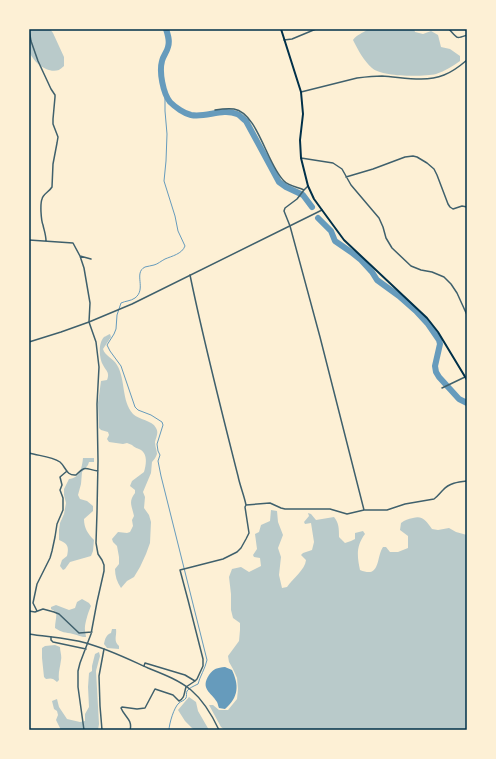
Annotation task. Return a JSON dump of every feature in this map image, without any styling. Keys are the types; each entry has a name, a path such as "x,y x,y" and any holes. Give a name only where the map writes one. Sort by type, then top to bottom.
{"main road":[{"path":"281,29 301,92 303,114 300,140 301,158 308,186 314,199 338,233 347,243 427,318 438,332 467,380"}],"street":[{"path":"29,29 31,41 38,61 55,97 53,124 58,137 58,143 53,164 52,186 42,198 42,224 46,241"},
{"path":"284,40 316,29"},
{"path":"449,29 457,38 467,35"},
{"path":"301,92 366,77 382,76 419,79 436,78 444,76 467,60"},
{"path":"215,110 234,109 244,114 250,120 257,132 281,178 303,191"},
{"path":"346,177 413,156 421,159 434,169 450,207 453,209 467,206 467,210"},
{"path":"301,158 333,163 342,169 351,185 379,218 386,238 392,248 411,266 444,277 451,284 467,315"},
{"path":"308,186 300,196 284,210 290,226 320,337 364,510"},
{"path":"29,342 90,322 132,304 322,210"},
{"path":"29,240 73,243 84,268 90,303 90,322 96,342 99,367 97,404 98,471 96,543 98,554 104,565 104,571 92,632 80,663 78,678 84,730"},
{"path":"80,256 91,259"},
{"path":"130,730 131,723 121,709 122,707 137,709 145,708 156,689 173,695 179,701 182,700 186,687 197,679 203,666 180,570 223,559 237,552 242,548 249,533 245,508 246,505 190,275"},
{"path":"443,388 465,377"},
{"path":"29,453 54,459 63,465 68,474 76,475 81,469 85,468 98,471"},
{"path":"37,611 33,605 33,601 37,584 50,558 54,546 56,528 63,510 63,498 60,490 62,485 60,477 67,471"},
{"path":"246,505 270,504 285,509 330,509 347,514 364,510 387,510 404,504 434,499 438,497 443,489 448,485 467,481"},
{"path":"29,611 35,612 43,609 54,612 59,614 79,633 92,632"},
{"path":"29,634 71,640 104,649 179,682 198,696 205,705 219,730"},
{"path":"51,637 53,642 86,649"},
{"path":"102,730 99,679 104,649"},
{"path":"144,666 145,663 185,675 195,681"}],"shaded area":[{"path":"29,29 50,29 64,57 64,66 59,70 54,71 45,69 37,63 29,51"},
{"path":"368,29 414,29 415,32 423,34 431,31 438,35 441,47 450,49 460,56 460,61 452,67 430,75 402,76 377,71 366,62 353,40 356,36"},
{"path":"110,334 111,337 103,349 117,365 120,371 129,408 136,416 152,423 157,432 155,442 157,454 152,462 151,473 143,492 145,497 144,508 149,515 151,522 150,543 134,577 127,581 121,588 116,579 115,572 115,569 119,564 117,546 112,539 118,532 130,532 133,526 132,520 134,516 131,502 135,490 130,486 132,481 144,472 146,460 143,452 132,445 127,443 123,444 109,442 107,439 109,435 108,432 99,428 98,403 101,381 107,380 108,375 101,359 100,347 104,337"},
{"path":"83,458 94,458 94,462 89,462 82,472 78,495 80,499 87,501 93,506 93,511 84,519 87,531 94,540 93,551 91,556 70,562 63,570 60,566 62,560 67,556 68,550 66,544 59,540 60,523 64,514 66,503 64,489 69,479 76,477 80,472"},
{"path":"271,510 277,511 278,522 283,535 278,548 281,557 279,575 282,588 287,587 301,571 306,560 301,555 312,550 314,542 311,523 305,524 304,522 309,516 308,513 311,514 316,520 334,517 338,524 339,537 345,543 355,539 355,533 363,531 365,534 360,543 358,560 360,570 367,572 371,572 377,566 383,547 386,547 390,552 398,552 408,548 408,536 400,530 401,523 407,520 419,517 422,518 432,529 438,530 449,528 467,535 467,730 225,730 221,727 209,705 213,705 219,710 228,710 237,699 238,689 237,678 229,662 228,656 239,641 240,630 240,623 233,618 231,610 229,577 232,569 241,567 249,572 261,566 260,558 254,557 253,555 257,549 255,534 259,532 261,525 270,521"},
{"path":"82,599 91,606 85,625 86,637 62,632 55,628 56,612 51,609 51,607 56,605 69,610 75,608 77,602"},
{"path":"112,629 116,629 116,640 119,649 107,648 104,644 106,637 111,633"},
{"path":"55,645 60,647 61,657 59,680 57,682 51,678 46,679 44,677 42,658 42,648 45,646"},
{"path":"99,652 100,656 96,671 99,724 98,730 61,730 56,720 58,715 57,711 54,709 52,701 57,699 59,707 67,719 80,722 85,721 85,714 89,707 89,673 92,671 95,654"},
{"path":"189,697 196,702 198,711 209,730 195,730 185,721 178,710"}],"water":[{"path":"225,667 232,670 237,686 233,700 225,709 219,708 217,702 207,690 206,684 212,671"}],"waterway":[{"path":"166,29 169,45 161,66 161,76 170,102 181,111 191,115 197,116 220,112 231,112 239,115 246,121 279,182 303,195 312,207"},
{"path":"165,93 167,134 164,181 178,231 185,246 182,251 155,265 145,267 142,270 140,273 140,290 135,298 121,303 117,315 116,329 107,345 121,366 135,407 162,422 163,425 157,444 160,455 158,461 207,660 198,684 188,690 186,698 175,708 169,730"},
{"path":"318,218 331,231 335,241 361,260 377,280 399,296 428,324 439,340 440,344 435,366 436,372 459,399 467,403"}]}
